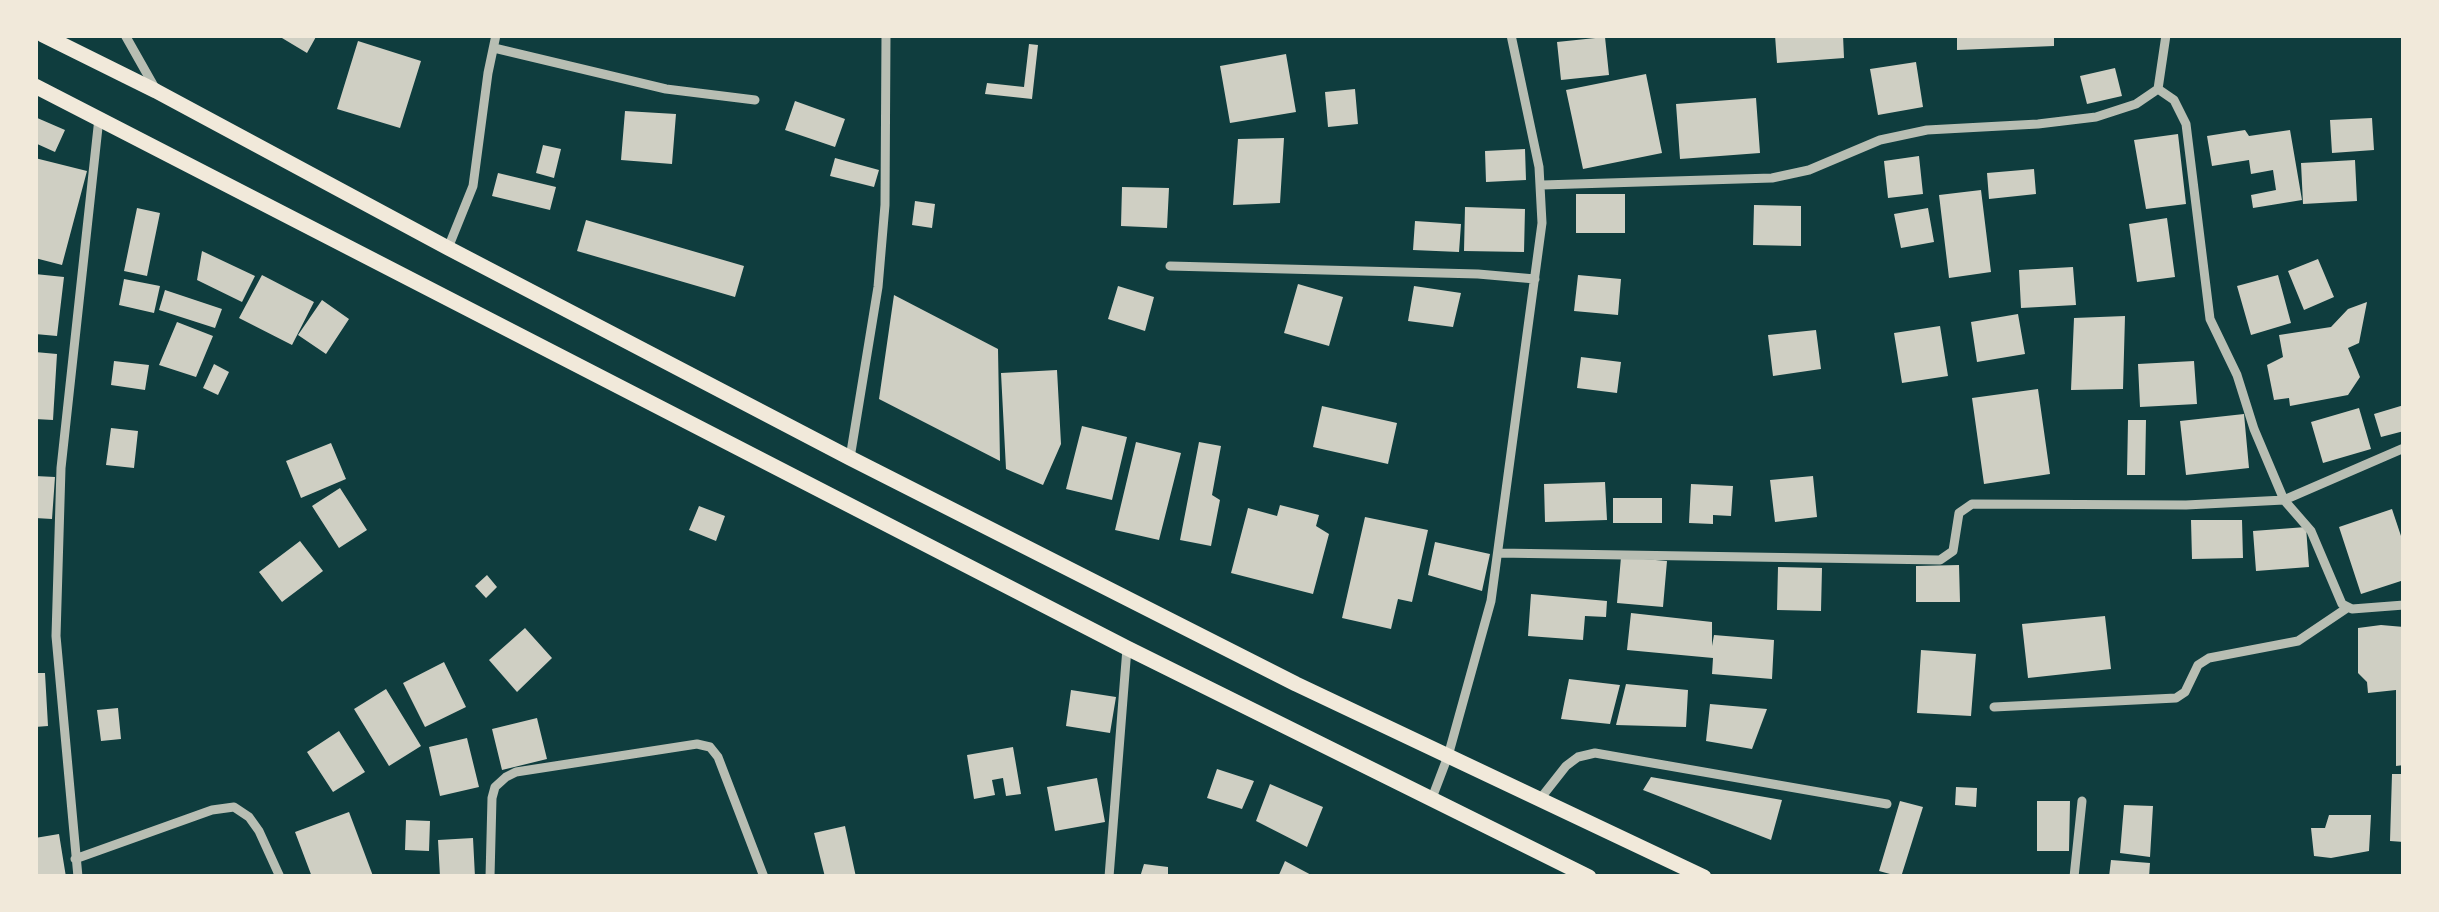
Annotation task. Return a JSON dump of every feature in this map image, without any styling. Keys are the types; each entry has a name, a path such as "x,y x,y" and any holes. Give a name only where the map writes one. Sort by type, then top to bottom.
{"highway":[{"path":"43,35 850,458 1296,684 1704,877"},
{"path":"35,86 1127,648 1589,877"}],"street":[{"path":"125,35 156,91"},
{"path":"448,248 472,186 496,35"},
{"path":"850,458 878,288 885,206 886,35"},
{"path":"1432,798 1448,756 1491,601 1542,223 1542,186 1510,35"},
{"path":"1542,186 1786,176 1880,140 1927,130 2096,118 2136,104 2158,89 2166,35"},
{"path":"494,48 666,89 755,100"},
{"path":"2158,89 2174,100 2186,124 2210,319 2237,375 2254,429 2284,500 2311,531 2339,599 2347,608"},
{"path":"78,877 56,636 62,468 99,116"},
{"path":"1170,266 1534,278"},
{"path":"1498,553 1940,560 1953,552 1961,510 1972,504 2186,505 2284,500 2404,448"},
{"path":"1994,707 2176,698 2185,692 2198,664 2209,658 2298,641 2347,608 2404,605"},
{"path":"1108,877 1127,648"},
{"path":"490,877 492,798 495,787 506,777 516,772 697,744 710,748 718,757 764,877"},
{"path":"1540,799 1566,766 1578,757 1595,753 1887,804"},
{"path":"2074,877 2082,802"},
{"path":"76,859 212,810 234,807 249,817 259,831 280,877"}],"building":[{"path":"277,35 317,35 307,53"},
{"path":"1775,35 1843,35 1844,58 1777,63"},
{"path":"1957,35 2054,35 2054,46 1957,50"},
{"path":"1605,37 1609,75 1561,80 1557,42"},
{"path":"358,41 421,61 400,128 337,109"},
{"path":"1029,44 1038,45 1032,99 985,94 987,83 1024,87"},
{"path":"1286,54 1296,112 1230,123 1220,66"},
{"path":"1916,62 1923,107 1878,115 1870,69"},
{"path":"2115,68 2122,96 2087,104 2080,76"},
{"path":"1646,74 1662,153 1583,169 1566,90"},
{"path":"1355,89 1358,124 1328,127 1325,92"},
{"path":"1756,98 1760,153 1680,159 1676,104"},
{"path":"795,101 845,119 835,147 785,130"},
{"path":"625,111 676,114 672,164 621,160"},
{"path":"35,117 65,130 55,152 35,143"},
{"path":"2372,118 2374,150 2332,153 2330,120"},
{"path":"2245,130 2249,136 2290,130 2302,200 2253,208 2251,195 2276,190 2273,170 2251,174 2249,160 2212,166 2207,136"},
{"path":"2178,134 2186,204 2146,209 2134,140"},
{"path":"1284,138 1280,203 1233,205 1238,139"},
{"path":"543,145 561,149 554,178 536,173"},
{"path":"1525,149 1526,180 1486,182 1485,151"},
{"path":"1919,156 1923,194 1888,198 1884,161"},
{"path":"35,158 87,171 62,265 35,258"},
{"path":"835,158 879,170 874,187 830,176"},
{"path":"2355,160 2357,201 2303,204 2301,163"},
{"path":"2034,169 2036,194 1989,199 1987,173"},
{"path":"498,173 556,187 550,210 492,196"},
{"path":"1122,187 1169,188 1167,228 1121,226"},
{"path":"1981,190 1991,272 1949,278 1939,195"},
{"path":"1576,194 1625,194 1625,233 1576,233"},
{"path":"915,201 935,204 932,228 912,225"},
{"path":"1754,205 1801,206 1801,246 1753,245"},
{"path":"1465,207 1525,209 1524,252 1464,251"},
{"path":"137,208 160,213 147,276 124,271"},
{"path":"1928,208 1934,242 1901,248 1894,214"},
{"path":"2167,218 2175,277 2137,282 2129,224"},
{"path":"586,220 744,266 735,297 577,251"},
{"path":"1415,221 1461,224 1459,252 1413,250"},
{"path":"202,251 255,276 242,302 197,280"},
{"path":"2318,259 2334,297 2304,310 2288,271"},
{"path":"2073,267 2076,305 2021,308 2019,270"},
{"path":"35,274 64,277 57,336 35,334"},
{"path":"262,275 314,302 292,345 239,318"},
{"path":"1578,275 1621,279 1618,315 1574,311"},
{"path":"2278,275 2291,323 2251,335 2237,286"},
{"path":"124,279 160,286 154,313 119,305"},
{"path":"1298,284 1343,297 1329,346 1284,333"},
{"path":"1118,286 1154,297 1145,331 1108,319"},
{"path":"1414,286 1461,293 1453,327 1408,321"},
{"path":"165,290 222,309 215,328 159,310"},
{"path":"894,295 998,349 1000,461 879,399"},
{"path":"322,300 349,319 326,354 298,335"},
{"path":"2367,302 2359,343 2348,348 2360,377 2348,395 2290,406 2289,398 2274,400 2267,365 2283,357 2279,335 2331,327 2348,309"},
{"path":"2018,314 2025,354 1977,362 1971,322"},
{"path":"2125,316 2123,389 2071,390 2074,318"},
{"path":"177,322 213,336 196,377 159,365"},
{"path":"1940,326 1948,376 1902,383 1894,333"},
{"path":"1816,330 1821,369 1773,376 1768,335"},
{"path":"35,352 57,354 53,420 35,419"},
{"path":"1581,357 1621,362 1617,393 1577,388"},
{"path":"114,361 149,365 145,390 111,385"},
{"path":"2194,361 2197,404 2140,407 2138,364"},
{"path":"214,364 229,372 218,395 203,388"},
{"path":"1057,370 1061,444 1043,485 1006,469 1001,373"},
{"path":"2038,389 2050,474 1984,484 1972,398"},
{"path":"2404,405 2404,431 2381,437 2374,414"},
{"path":"1322,406 1397,423 1388,464 1313,447"},
{"path":"2359,408 2371,449 2323,463 2311,422"},
{"path":"2244,414 2249,468 2186,475 2180,421"},
{"path":"2128,420 2146,420 2145,475 2127,475"},
{"path":"1082,426 1127,437 1112,500 1066,489"},
{"path":"111,428 138,431 134,468 106,465"},
{"path":"1136,442 1181,453 1159,540 1115,530"},
{"path":"1199,442 1221,446 1212,495 1220,500 1211,546 1180,540"},
{"path":"331,443 346,479 301,498 286,461"},
{"path":"35,476 55,477 52,519 35,518"},
{"path":"1813,476 1817,517 1775,522 1770,480"},
{"path":"1605,482 1607,520 1545,522 1544,484"},
{"path":"1691,484 1733,486 1731,516 1713,515 1713,524 1689,523"},
{"path":"340,488 367,530 339,548 312,506"},
{"path":"1613,498 1662,498 1662,523 1613,523"},
{"path":"1280,505 1319,515 1316,526 1329,534 1313,594 1231,573 1248,508 1277,516"},
{"path":"699,506 725,516 716,541 689,530"},
{"path":"2392,509 2404,545 2404,580 2361,594 2339,527"},
{"path":"1365,517 1428,530 1412,602 1398,599 1391,629 1342,618"},
{"path":"2191,520 2242,520 2243,558 2192,559"},
{"path":"2306,527 2309,567 2256,571 2253,531"},
{"path":"300,541 323,571 282,602 259,572"},
{"path":"1435,542 1490,554 1482,591 1428,575"},
{"path":"1621,557 1667,561 1663,607 1617,603"},
{"path":"1959,565 1960,602 1916,602 1916,566"},
{"path":"1778,567 1822,568 1821,611 1777,610"},
{"path":"487,575 497,587 486,598 475,586"},
{"path":"1531,594 1607,601 1606,617 1585,616 1583,640 1528,636"},
{"path":"1631,613 1712,622 1712,646 1714,635 1774,640 1772,679 1712,674 1713,658 1627,650"},
{"path":"2105,616 2111,669 2028,678 2022,624"},
{"path":"2404,627 2404,765 2396,766 2396,690 2368,693 2367,682 2358,673 2358,628"},
{"path":"525,628 552,658 517,692 489,660"},
{"path":"1921,650 1976,654 1971,716 1917,713"},
{"path":"444,662 466,707 425,727 403,683"},
{"path":"35,673 45,673 48,726 35,727"},
{"path":"1569,679 1620,685 1610,724 1561,719"},
{"path":"1626,684 1688,690 1686,727 1616,725"},
{"path":"386,689 421,746 389,766 354,709"},
{"path":"1071,690 1116,697 1110,733 1066,726"},
{"path":"1710,704 1767,709 1752,749 1706,741"},
{"path":"118,708 121,739 101,741 97,710"},
{"path":"537,718 547,759 502,770 492,729"},
{"path":"339,731 365,772 333,792 307,752"},
{"path":"467,738 479,787 440,796 429,747"},
{"path":"1013,747 1021,794 1006,796 1003,778 992,780 995,795 974,799 967,755"},
{"path":"1217,769 1254,781 1242,809 1207,798"},
{"path":"2392,774 2404,774 2404,842 2390,841"},
{"path":"1651,777 1782,800 1771,840 1643,790"},
{"path":"1097,778 1105,822 1055,831 1047,787"},
{"path":"1270,784 1323,807 1307,847 1256,821"},
{"path":"1956,787 1977,788 1976,807 1955,805"},
{"path":"1900,801 1923,807 1901,877 1879,871"},
{"path":"2037,801 2070,801 2069,851 2037,851"},
{"path":"2124,805 2153,806 2150,857 2120,853"},
{"path":"349,812 373,876 312,877 295,832"},
{"path":"2329,815 2371,815 2369,851 2331,858 2314,856 2311,828 2325,828"},
{"path":"406,820 430,821 429,851 405,850"},
{"path":"845,826 856,877 825,877 814,833"},
{"path":"59,834 66,877 35,877 35,838"},
{"path":"473,838 475,877 440,877 438,840"},
{"path":"2111,860 2150,863 2149,877 2109,877"},
{"path":"1285,861 1315,877 1278,877"},
{"path":"1144,864 1168,867 1168,877 1140,877"}]}
